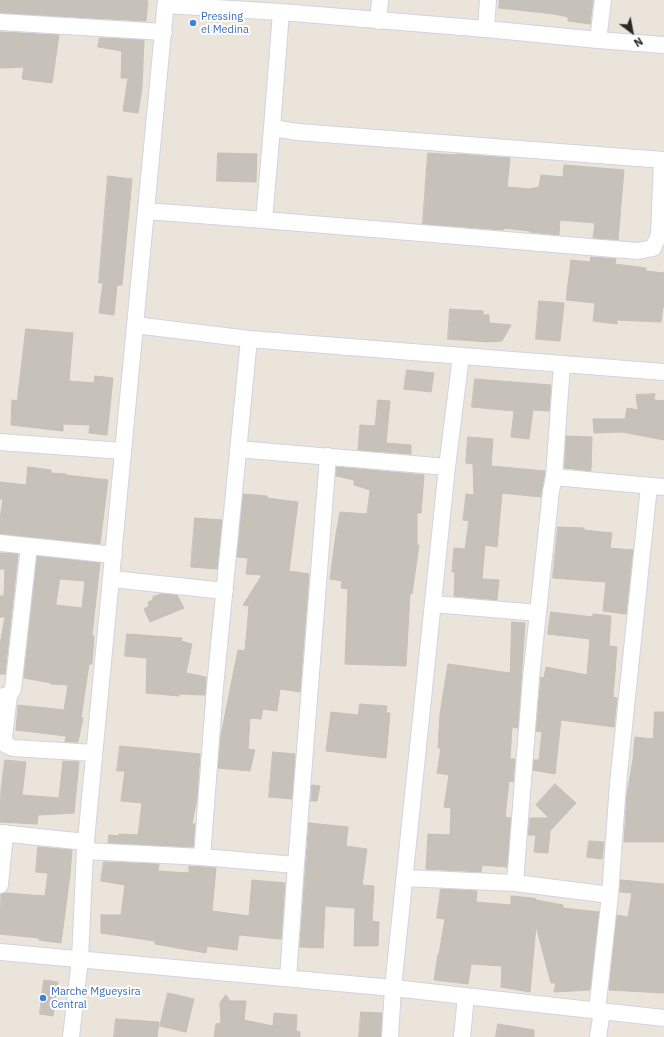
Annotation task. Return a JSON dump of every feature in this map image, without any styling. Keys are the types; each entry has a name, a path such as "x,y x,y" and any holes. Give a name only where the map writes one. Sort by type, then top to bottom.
{"street":[{"path":"378,21 380,0"},
{"path":"486,29 488,0"},
{"path":"598,40 603,0"},
{"path":"71,1037 80,959 85,846 112,579 166,2 664,45"},
{"path":"264,220 281,12"},
{"path":"0,22 164,32"},
{"path":"146,212 264,220 638,251 653,248 660,235 663,160 298,132 272,128"},
{"path":"135,325 249,339 664,372"},
{"path":"202,857 215,695 249,339"},
{"path":"390,1037 393,988 404,878 447,467 461,356"},
{"path":"515,883 531,678 554,477 562,364"},
{"path":"0,442 123,451"},
{"path":"238,449 447,467"},
{"path":"288,978 328,456"},
{"path":"554,477 656,486 618,784 598,1037"},
{"path":"0,543 114,554"},
{"path":"29,546 12,689 5,696 4,738 6,745 13,748 94,753"},
{"path":"112,579 225,591"},
{"path":"433,604 538,613"},
{"path":"0,885 3,833 85,846 296,865"},
{"path":"404,878 515,883 610,895"},
{"path":"0,952 393,988 664,1018"},
{"path":"462,1037 466,996"}],"building":[{"path":"0,0 148,1 146,21 0,13"},
{"path":"500,0 593,0 590,24 568,21 568,17 554,14 499,8"},
{"path":"0,32 59,35 52,83 22,79 24,67 0,68"},
{"path":"100,38 144,40 142,87 138,113 123,111 128,78 121,78 122,51 98,47"},
{"path":"218,153 257,154 256,182 217,181"},
{"path":"428,153 510,158 507,187 529,189 539,187 541,175 563,177 564,165 624,170 618,240 593,238 595,223 560,220 559,235 504,228 504,230 423,224"},
{"path":"108,176 132,179 122,285 117,285 114,315 99,313 103,283 99,283"},
{"path":"591,257 616,259 615,264 646,268 646,271 664,273 664,307 661,322 617,320 617,324 593,321 595,303 566,300 571,260 590,262"},
{"path":"539,301 564,303 560,341 536,339"},
{"path":"450,309 483,311 483,315 489,315 489,323 511,325 502,341 487,342 448,339"},
{"path":"26,329 73,333 69,381 94,383 95,376 113,378 107,435 89,433 90,425 63,424 63,431 11,425 12,400 17,401"},
{"path":"407,370 434,373 431,392 404,389"},
{"path":"475,379 551,385 549,411 533,410 529,439 511,437 514,411 472,407"},
{"path":"655,394 654,400 664,401 664,440 622,432 594,433 593,419 625,419 627,408 638,410 636,395"},
{"path":"378,400 390,401 386,443 411,445 411,454 358,450 360,425 375,426"},
{"path":"566,436 592,437 591,471 565,468"},
{"path":"468,437 493,439 491,466 545,471 541,497 502,493 497,547 485,545 482,579 499,580 497,600 454,596 455,572 452,572 454,548 465,549 469,521 463,520 466,494 474,495 473,464 466,463"},
{"path":"28,467 51,470 51,473 108,480 100,544 0,534 0,519 3,499 0,499 0,482 26,485"},
{"path":"337,467 424,475 421,513 417,513 417,545 419,545 412,594 410,593 406,666 345,664 348,589 341,588 342,581 330,579 336,534 340,512 367,514 370,490 354,485 354,480 336,476"},
{"path":"243,494 267,496 267,498 298,502 289,571 309,574 300,692 280,689 277,711 263,709 261,719 250,718 248,749 255,750 250,771 218,768 221,735 238,650 245,651 249,606 243,605 262,575 246,574 248,558 237,557"},
{"path":"195,518 222,520 217,569 191,567"},
{"path":"558,527 584,528 584,530 612,533 610,548 633,550 626,614 603,611 606,582 553,578"},
{"path":"0,553 18,554 5,674 0,674 0,645 5,617 0,617 0,596 4,596 5,569 0,569"},
{"path":"37,556 100,563 92,635 94,636 92,664 89,664 81,718 83,718 78,742 65,742 66,736 16,730 18,705 64,710 68,685 50,684 51,683 24,678","holes":["60,579 85,581 82,608 56,605"]},
{"path":"161,594 177,595 184,608 150,622 144,609 149,606 148,602 153,600 153,597"},
{"path":"551,612 593,617 593,614 611,616 609,646 617,647 613,697 617,698 614,727 561,720 555,774 533,770 534,760 539,760 542,732 536,731 541,677 544,678 546,667 587,675 590,639 548,634"},
{"path":"512,622 525,623 518,728 512,727 510,759 515,759 513,782 509,781 505,817 511,818 507,867 482,865 481,872 426,869 428,834 450,835 451,808 444,807 449,775 437,773 441,748 438,748 440,714 448,664 510,673"},
{"path":"127,634 182,638 181,641 192,644 186,673 206,677 205,695 179,694 179,696 146,693 147,658 125,656"},
{"path":"360,704 387,706 386,713 390,713 386,758 326,751 331,712 358,715"},
{"path":"655,712 664,712 664,842 624,842 627,794 633,760 635,737 653,739"},
{"path":"120,746 200,754 197,798 192,824 195,824 193,847 108,843 109,835 138,835 142,803 121,801 125,771 117,771"},
{"path":"273,752 295,754 292,799 269,797"},
{"path":"5,760 26,762 22,795 59,798 63,761 79,762 74,813 38,815 37,824 0,822 1,791"},
{"path":"555,784 576,803 550,831 548,853 534,852 536,835 528,835 530,818 549,818 536,805"},
{"path":"312,785 320,786 317,801 311,801"},
{"path":"309,823 348,827 346,846 367,849 362,885 374,886 372,921 379,922 378,946 354,946 355,908 325,906 323,948 300,947"},
{"path":"589,841 604,842 602,859 587,857"},
{"path":"38,847 72,850 61,943 39,940 39,938 0,934 1,894 45,896 48,873 36,872"},
{"path":"104,862 159,864 158,871 189,873 189,866 216,868 212,911 249,916 252,880 285,883 281,939 239,935 237,950 207,946 206,953 155,944 155,941 101,933 101,915 121,915 125,885 101,881"},
{"path":"621,880 664,884 664,993 609,990 617,915 628,917 632,893 620,892"},
{"path":"441,889 477,891 476,902 511,905 511,896 533,898 536,900 563,905 563,908 599,912 590,990 554,992 556,983 551,983 536,926 530,992 501,987 502,966 471,964 468,984 434,980 445,919 437,918"},
{"path":"44,980 58,982 53,1016 40,1014"},
{"path":"168,993 194,999 186,1032 160,1026"},
{"path":"226,995 230,1001 246,1001 244,1020 273,1026 274,1013 297,1015 296,1031 300,1032 300,1037 214,1037 216,1024 221,1023 220,1003"},
{"path":"361,1012 382,1013 381,1037 359,1037"},
{"path":"116,1019 159,1022 157,1037 114,1037"},
{"path":"498,1024 534,1030 534,1037 496,1037"}],"place":[{"name":"Pressing el Medina","path":"193,23"},
{"name":"Marche Mgueysira Central","path":"43,998"}]}
